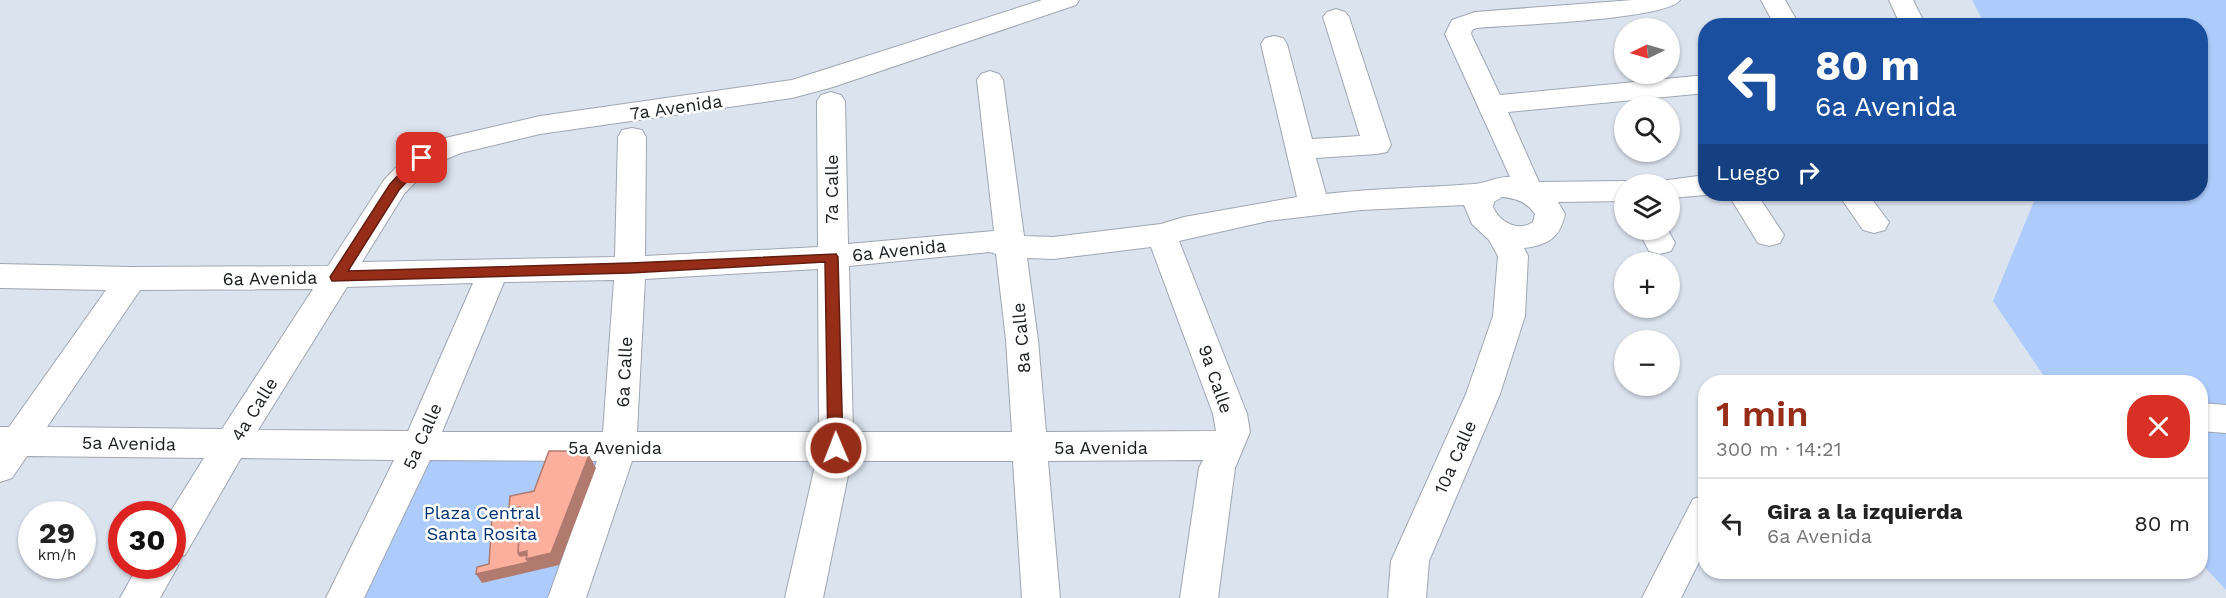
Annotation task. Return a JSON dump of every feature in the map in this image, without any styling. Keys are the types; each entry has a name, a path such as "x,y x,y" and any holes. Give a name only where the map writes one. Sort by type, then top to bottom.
{"street":[{"name":"7a Avenida","path":"337,277 401,177 422,158 450,146 540,125 792,89 824,81 1067,0"},
{"path":"1541,225 1547,206 1528,186 1458,34 1462,25 1470,21 1648,6 1668,0"},
{"path":"1773,0 1783,18"},
{"path":"1901,0 1910,18"},
{"path":"1301,149 1377,145 1336,17"},
{"path":"1274,44 1314,206"},
{"name":"8a Calle","path":"990,80 1022,339 1041,598"},
{"path":"1491,105 1698,85"},
{"name":"7a Calle","path":"804,598 836,448 831,101"},
{"name":"6a Calle","path":"567,598 619,447 630,268 632,136"},
{"path":"1614,192 1528,186 1521,189 1501,187 1485,194 1479,200 1478,207 1493,228 1510,237 1541,225 1564,204 1614,192"},
{"path":"1680,187 1698,186"},
{"name":"6a Avenida","path":"0,276 130,279 337,277 356,274 630,268 832,257 990,241 1012,247 1053,248 1162,235 1222,220 1361,200 1485,194"},
{"name":"6a Avenida","path":"1361,200 1468,214 1493,228"},
{"path":"1747,201 1769,235"},
{"path":"1858,201 1874,222"},
{"name":"10a Calle","path":"1509,316 1522,303 1530,283 1541,225"},
{"name":"10a Calle","path":"1407,598 1410,561 1484,394 1509,316 1513,256 1493,228"},
{"name":"9a Calle","path":"1162,235 1230,414 1233,432 1217,468 1199,598"},
{"name":"5a Calle","path":"345,598 419,446 494,270"},
{"name":"4a Calle","path":"186,520 337,277"},
{"path":"6,450 130,279"},
{"path":"2208,418 2226,419"},
{"name":"5a Avenida","path":"6,450 231,444 836,448 1188,447 1229,444"},
{"path":"1661,598 1698,526"},
{"path":"140,598 151,579"}],"green space":[{"path":"1972,0 2226,0 2226,590 2208,571 2208,375 2043,375 1993,301 2034,201 2208,201 2208,18 1981,18"},
{"name":"Plaza Central Santa Rosita","path":"419,446 619,447 567,598 345,598"}],"building":[{"path":"549,451 586,451 589,455 551,553 526,559 527,551 518,553 520,507 509,509 510,496 534,491"},
{"path":"520,511 518,553 520,556 527,555 526,559 529,562 476,574 477,567 489,564 492,517"}],"route":[{"path":"422,158 401,177 337,277 356,274 630,268 832,257 836,448"}]}
